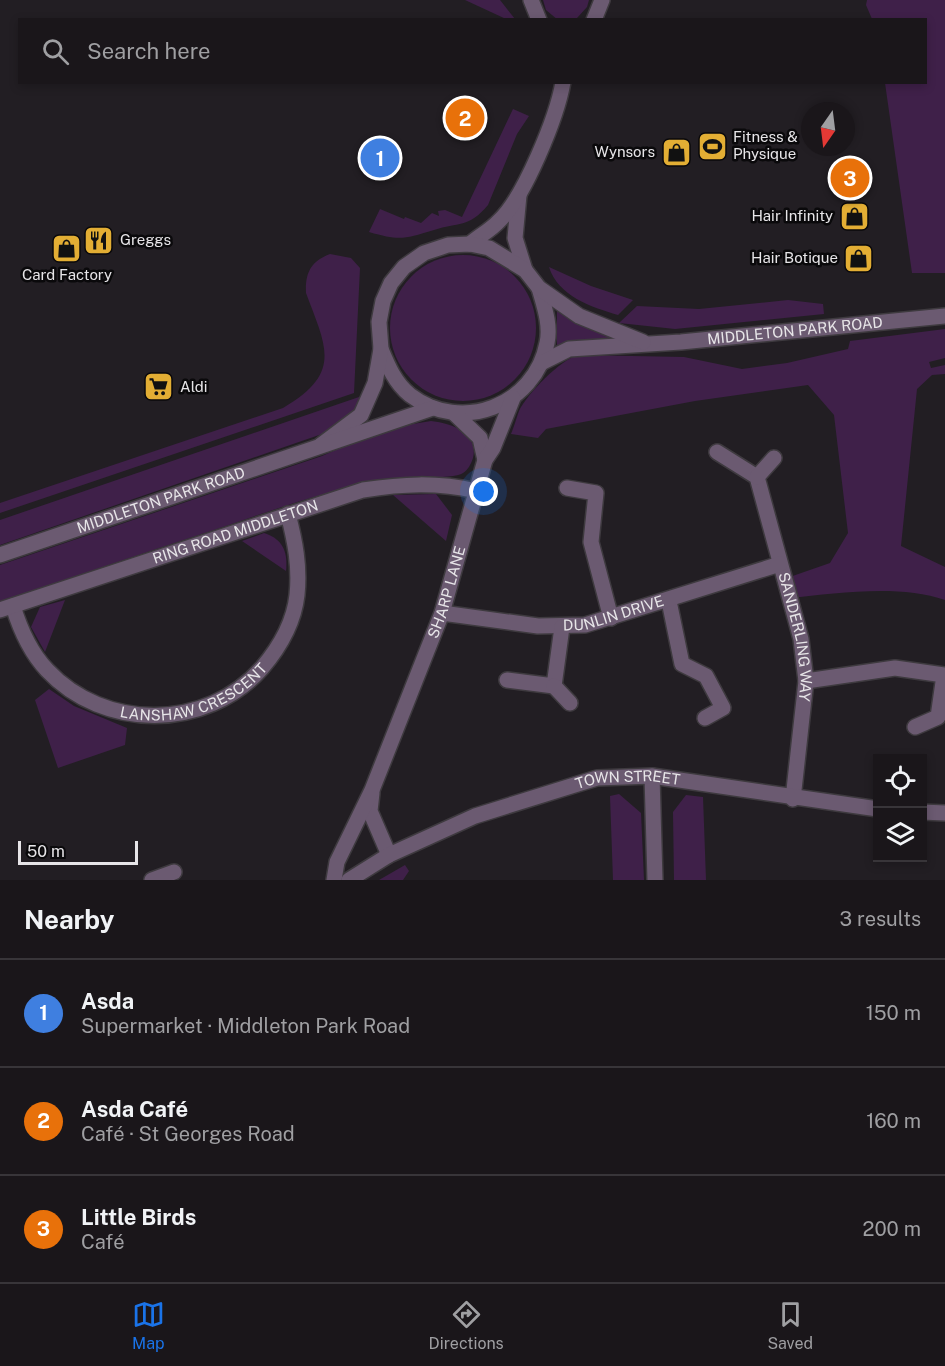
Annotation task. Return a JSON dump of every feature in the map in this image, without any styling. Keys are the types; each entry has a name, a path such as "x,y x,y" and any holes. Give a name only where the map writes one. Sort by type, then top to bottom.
{"street":[{"path":"531,0 538,18"},
{"path":"595,18 602,0"},
{"path":"470,244 500,220 519,195 543,142 562,84"},
{"path":"519,195 515,238 525,270"},
{"name":"MIDDLETON PARK ROAD","path":"321,445 362,415 375,383 381,349 379,322 383,301 391,283 404,267 424,253 448,245 470,244 489,248 525,270 539,288 579,315 644,342"},
{"name":"MIDDLETON PARK ROAD","path":"381,349 392,375 410,394 433,408 454,413 477,413 496,407 513,398 529,383 541,363 548,341 547,315 539,288"},
{"name":"MIDDLETON PARK ROAD","path":"541,363 569,348 644,342 681,342 945,316"},
{"name":"SHARP LANE","path":"372,790 442,613 485,460 493,448 513,398"},
{"name":"MIDDLETON PARK ROAD","path":"0,555 433,408"},
{"path":"454,413 480,438 485,460"},
{"path":"717,452 757,477 774,458"},
{"name":"SANDERLING WAY","path":"757,477 801,639 806,681 793,799"},
{"name":"RING ROAD MIDDLETON","path":"6,608 363,490 396,485 439,484 476,492"},
{"path":"567,489 596,493 591,542 611,618"},
{"name":"LANSHAW CRESCENT","path":"6,608 45,669 81,698 124,714 171,716 194,711 215,703 244,685 269,660 282,641 297,597 299,575 297,551 288,514"},
{"name":"DUNLIN DRIVE","path":"442,613 562,627 585,625 669,601 780,564"},
{"path":"669,601 682,664 706,676 723,708 705,718"},
{"path":"554,686 562,627"},
{"path":"806,681 895,668 944,675 942,719 915,727"},
{"path":"507,680 554,686 570,703"},
{"path":"652,776 655,880"},
{"name":"TOWN STREET","path":"349,880 389,855 474,816 597,778 652,776 793,799 873,808"},
{"path":"372,790 370,811 389,855"},
{"path":"334,880 337,862 372,790"},
{"path":"927,812 945,813"},
{"path":"152,880 174,872"}],"shaded area":[{"path":"465,0 500,0 514,18 504,18"},
{"path":"543,0 589,0 587,7 577,18 556,18 546,10"},
{"path":"867,0 945,0 945,273 912,273 885,84 927,84 927,18 872,18 866,5"},
{"path":"513,109 529,116 517,134 488,205 481,212 469,221 408,237 395,238 369,232 380,209 421,223 432,213 439,216 438,211 445,210 462,217"},
{"path":"330,254 351,258 360,268 354,393 0,513 0,503 283,408 302,395 315,383 322,370 324,358 319,329 306,293 307,279 314,264"},
{"path":"463,255 491,261 514,277 530,300 536,328 530,356 514,379 491,395 463,401 435,395 412,379 396,356 390,328 396,300 412,277 435,261"},
{"path":"549,267 591,286 633,300 618,315 597,308 568,293 553,277"},
{"path":"788,300 823,304 824,314 675,329 619,323 637,306 699,309"},
{"path":"557,311 572,320 616,335 615,341 593,339 557,347"},
{"path":"945,329 945,358 929,362 931,368 945,365 945,374 932,375 917,389 901,546 945,567 945,600 927,595 889,591 848,592 790,598 784,579 830,563 848,533 834,415 808,385 695,401 546,429 538,438 511,434 519,411 529,396 562,363 578,355 684,357 742,369 787,363 848,349 850,341"},
{"path":"359,397 362,401 356,412 322,434 0,545 0,520"},
{"path":"431,421 455,427 468,436 472,442 473,458 463,473 378,480 335,491 0,602 0,565 322,456 383,429"},
{"path":"436,494 452,515 446,541 393,495"},
{"path":"264,533 276,539 283,547 286,571 242,541"},
{"path":"65,600 45,652 31,627 40,607"},
{"path":"49,689 74,706 127,728 125,745 58,768 35,700"},
{"path":"619,794 641,813 644,880 613,880 610,796"},
{"path":"686,795 703,797 706,880 674,880 673,812"},
{"path":"405,865 409,871 403,880 379,880"}],"place":[{"name":"Asda Café","path":"465,118"},
{"name":"Fitness & Physique","path":"712,146"},
{"name":"Wynsors","path":"676,152"},
{"name":"Asda","path":"380,158"},
{"name":"Little Birds","path":"850,178"},
{"name":"Hair Infinity","path":"854,216"},
{"name":"Greggs","path":"99,240"},
{"name":"Card Factory","path":"67,248"},
{"name":"Hair Botique","path":"859,258"},
{"name":"Aldi","path":"159,387"}]}
